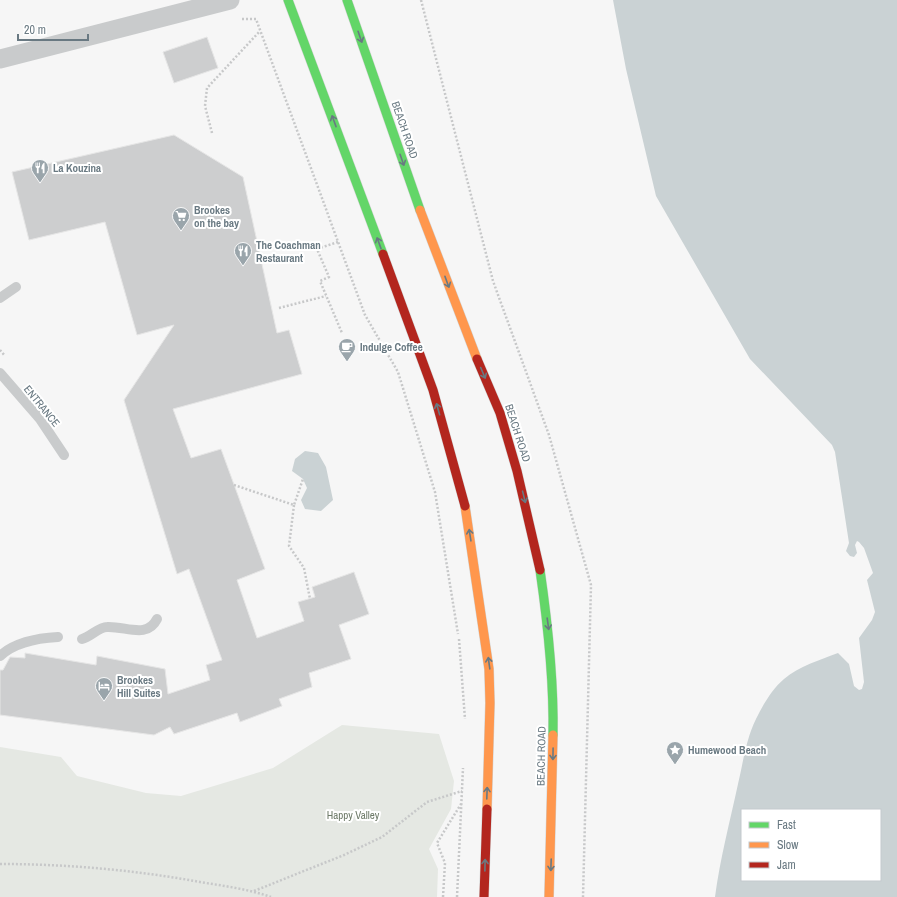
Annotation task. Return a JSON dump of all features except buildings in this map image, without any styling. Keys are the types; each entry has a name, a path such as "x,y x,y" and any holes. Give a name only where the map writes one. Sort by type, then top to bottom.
{"main road":[{"path":"288,0 433,390 464,500 490,669 484,897"},
{"name":"BEACH ROAD","path":"347,0 408,178 468,338 500,413 529,518 540,568 549,631 554,698 552,833 549,897"}],"street":[{"path":"0,59 230,0"}],"lane":[{"path":"0,298 16,287"},
{"name":"ENTRANCE","path":"0,373 40,419 64,455"},
{"path":"82,639 107,626 146,630 153,626 157,619"},
{"path":"0,656 8,650 39,638 58,636"}],"path":[{"path":"236,20 256,19 365,315 398,372 435,492 459,639 465,726"},
{"path":"212,133 205,106 207,88 260,31"},
{"path":"338,242 317,249 329,277 320,281 342,333"},
{"path":"279,308 326,296"},
{"path":"303,479 294,505 289,546 304,568 310,598"},
{"path":"234,485 294,505"},
{"path":"458,897 463,762"},
{"path":"254,891 344,855 382,837 427,802 462,791"},
{"path":"444,897 445,863 437,843 461,804"},
{"path":"0,864 110,870 165,876 254,891 271,897"}],"green space":[{"name":"Happy Valley","path":"342,725 439,734 454,781 451,809 429,849 438,869 437,897 0,897 0,747 61,757 77,776 146,793 181,796 273,768"}],"shaded area":[{"path":"613,0 897,0 897,897 715,897 722,854 745,751 756,719 772,692 790,674 803,667 838,653 849,664 854,686 859,690 862,689 864,682 859,638 872,620 875,612 867,580 873,573 864,548 859,542 857,541 855,545 857,553 854,557 850,556 846,551 849,543 835,452 832,445 750,359 656,196 626,69"},
{"path":"305,451 318,453 326,467 333,500 321,511 305,509 301,500 307,488 303,479 292,471 295,459"}],"traffic: fast":[{"path":"288,0 383,254"},
{"path":"347,0 420,210"},
{"path":"540,570 550,652 553,693 553,735"}],"traffic: slow":[{"path":"420,210 477,359"},
{"path":"465,506 489,669 490,703 487,809"},
{"path":"549,897 553,735"}],"traffic: jam":[{"path":"383,254 433,390 465,506"},
{"path":"477,359 500,413 517,471 540,570"},
{"path":"484,897 487,809"}],"place":[{"name":"La Kouzina","path":"40,183"},
{"name":"Brookes on the bay","path":"181,231"},
{"name":"The Coachman Restaurant","path":"243,266"},
{"name":"Indulge Coffee","path":"347,362"},
{"name":"Brookes Hill Suites","path":"104,701"},
{"name":"Humewood Beach","path":"675,765"}]}
